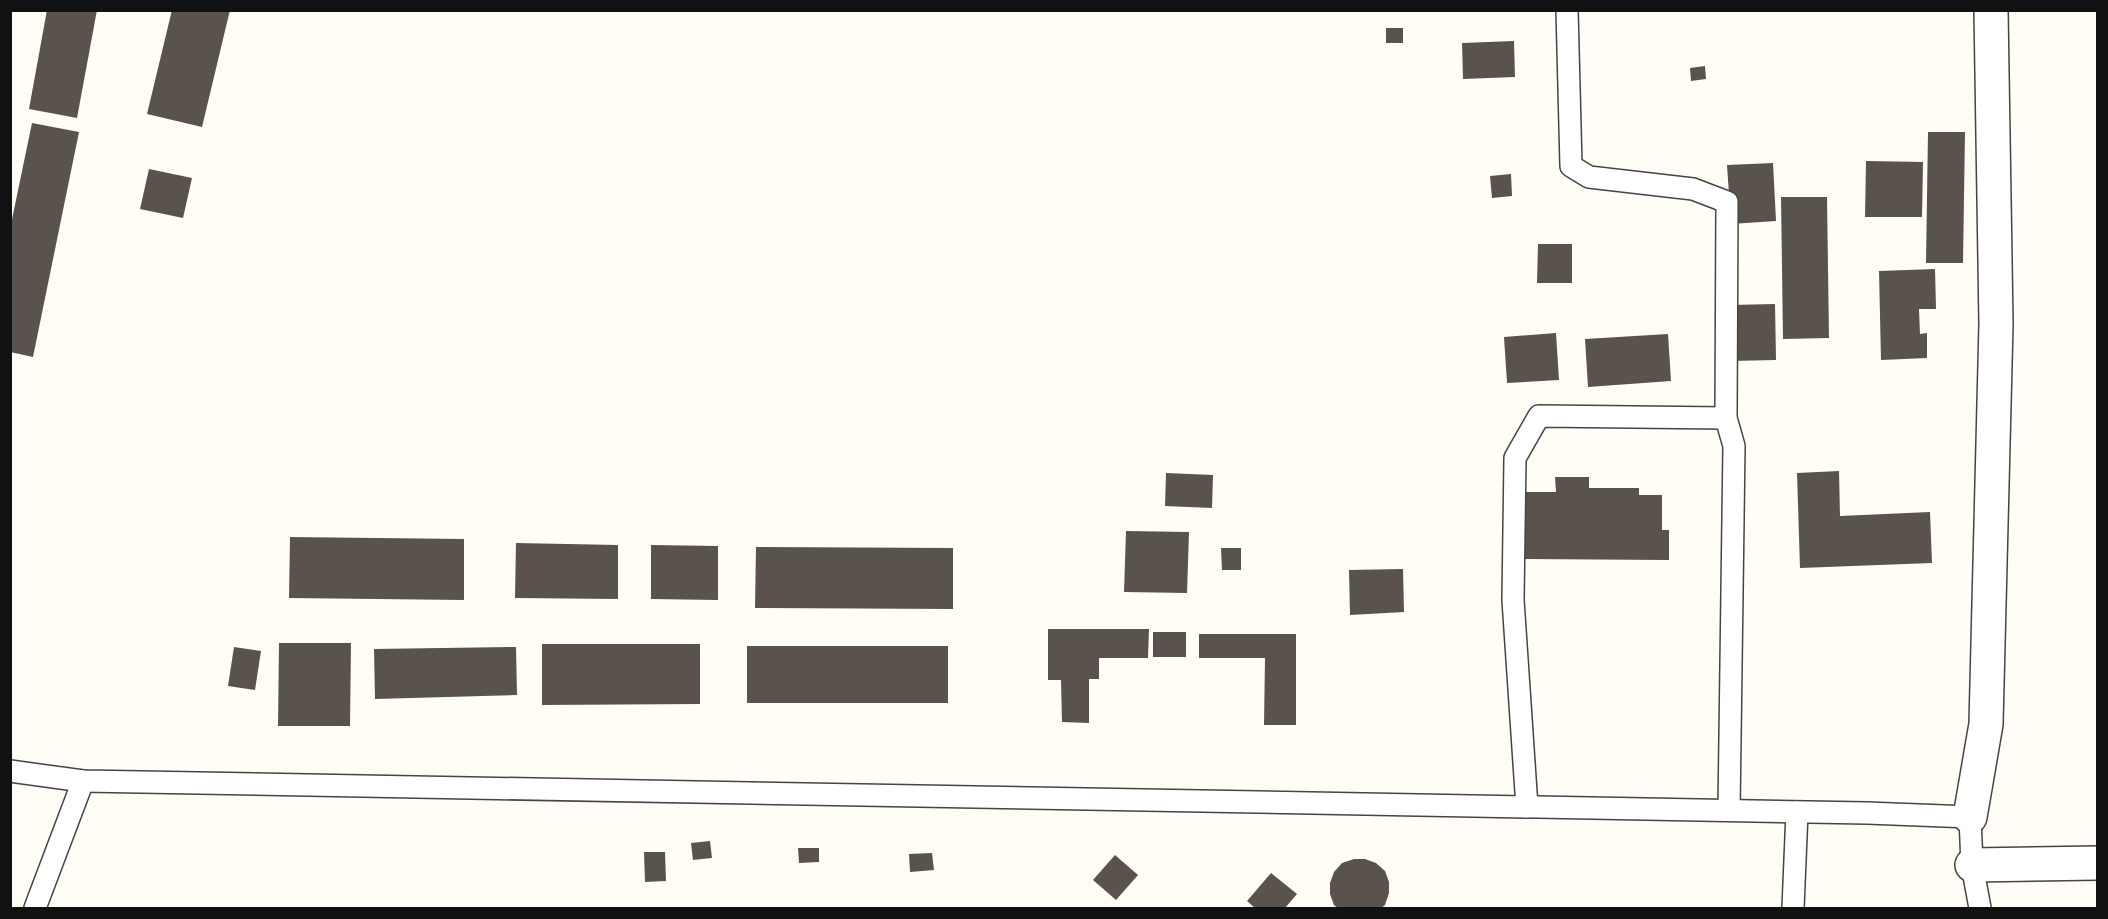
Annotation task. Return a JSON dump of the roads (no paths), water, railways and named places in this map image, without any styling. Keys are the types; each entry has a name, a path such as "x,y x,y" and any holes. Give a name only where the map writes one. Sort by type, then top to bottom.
{"street":[{"path":"1970,817 1986,724 1996,324 1991,10"},
{"path":"1972,865 2097,863"}],"lane":[{"path":"1567,10 1570,166 1589,177 1693,189 1727,202 1726,418 1734,446 1729,810"},
{"path":"1527,807 1513,600 1515,458 1539,416 1726,418"},
{"path":"10,771 83,781 1729,810 1970,817 1972,865 1980,909"},
{"path":"35,909 83,781"},
{"path":"1793,909 1797,812"}]}
